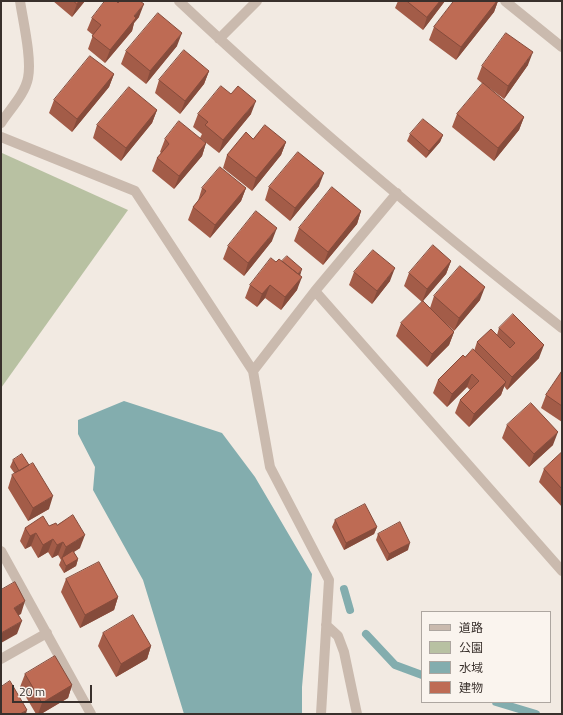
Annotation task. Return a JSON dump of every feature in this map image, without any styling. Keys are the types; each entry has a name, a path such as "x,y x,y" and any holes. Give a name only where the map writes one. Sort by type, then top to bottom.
{"street":[{"path":"1,123 24,89 28,78 28,59 20,1"},
{"path":"179,1 219,39 309,119 562,328"},
{"path":"219,39 257,1"},
{"path":"513,3 562,47"},
{"path":"1,137 135,191 253,371 270,467 329,580 321,714"},
{"path":"253,371 315,291 397,193"},
{"path":"315,291 562,571"},
{"path":"1,551 91,714"},
{"path":"326,625 338,636 344,652 357,714"},
{"path":"1,659 47,633"}],"green space":[{"path":"2,153 128,210 1,388 1,154"}],"water":[{"path":"124,401 222,433 255,477 312,574 302,687 302,714 184,714 143,580 93,490 95,467 78,434 78,420"}],"building":[{"path":"105,1 116,1 118,3 120,1 140,1 144,4 134,16 136,18 110,50 92,36 101,25 92,18"},
{"path":"407,1 440,1 427,17"},
{"path":"454,1 497,1 461,47 434,27"},
{"path":"158,13 182,33 150,71 126,51"},
{"path":"506,33 533,52 508,86 482,66"},
{"path":"184,50 209,71 185,101 159,80"},
{"path":"90,56 114,74 77,119 54,100"},
{"path":"483,83 524,117 498,148 457,114"},
{"path":"221,86 231,94 238,86 256,101 223,140 205,125 208,122 198,114"},
{"path":"129,87 157,110 126,148 97,125"},
{"path":"423,119 443,135 429,151 410,134"},
{"path":"179,121 206,143 179,176 157,158 169,144 165,139"},
{"path":"265,125 286,142 256,178 227,155 246,132 253,139"},
{"path":"298,152 324,173 295,208 269,187"},
{"path":"220,167 246,188 215,225 193,207 206,191 202,188"},
{"path":"332,187 361,211 328,252 299,228"},
{"path":"256,211 277,228 248,263 228,246"},
{"path":"433,245 451,261 427,289 409,273"},
{"path":"373,250 395,268 377,291 354,272"},
{"path":"287,256 302,269 298,274 282,261"},
{"path":"271,258 276,262 279,259 302,277 285,297 270,285 262,294 250,285"},
{"path":"460,266 485,287 459,318 434,296"},
{"path":"423,301 454,332 432,354 401,323"},
{"path":"513,314 544,345 512,377 477,342 491,329 510,348 515,343 499,328"},
{"path":"473,349 506,382 474,414 460,400 479,381 472,374 452,394 438,380 463,355 465,357"},
{"path":"562,371 562,406 546,395"},
{"path":"531,403 558,432 534,454 507,425"},
{"path":"562,452 562,489 544,469"},
{"path":"22,454 29,465 19,471 13,460"},
{"path":"33,463 53,496 33,508 12,475"},
{"path":"365,504 377,527 346,543 335,520"},
{"path":"73,515 85,535 66,547 63,542 57,545 53,539 43,545 36,533 30,536 25,528 43,516 49,526 56,523 57,525"},
{"path":"400,522 410,543 389,554 378,534"},
{"path":"73,551 78,559 66,566 62,558"},
{"path":"99,562 118,597 85,615 66,579"},
{"path":"15,582 25,601 14,608 22,621 1,633 1,590"},
{"path":"133,615 151,646 121,664 103,633"},
{"path":"55,656 72,685 42,703 25,674"},
{"path":"10,681 27,710 20,714 1,714 1,687"}],"waterway":[{"path":"344,589 350,610"},
{"path":"366,634 395,665 421,675"},
{"path":"499,703 536,714"}]}
